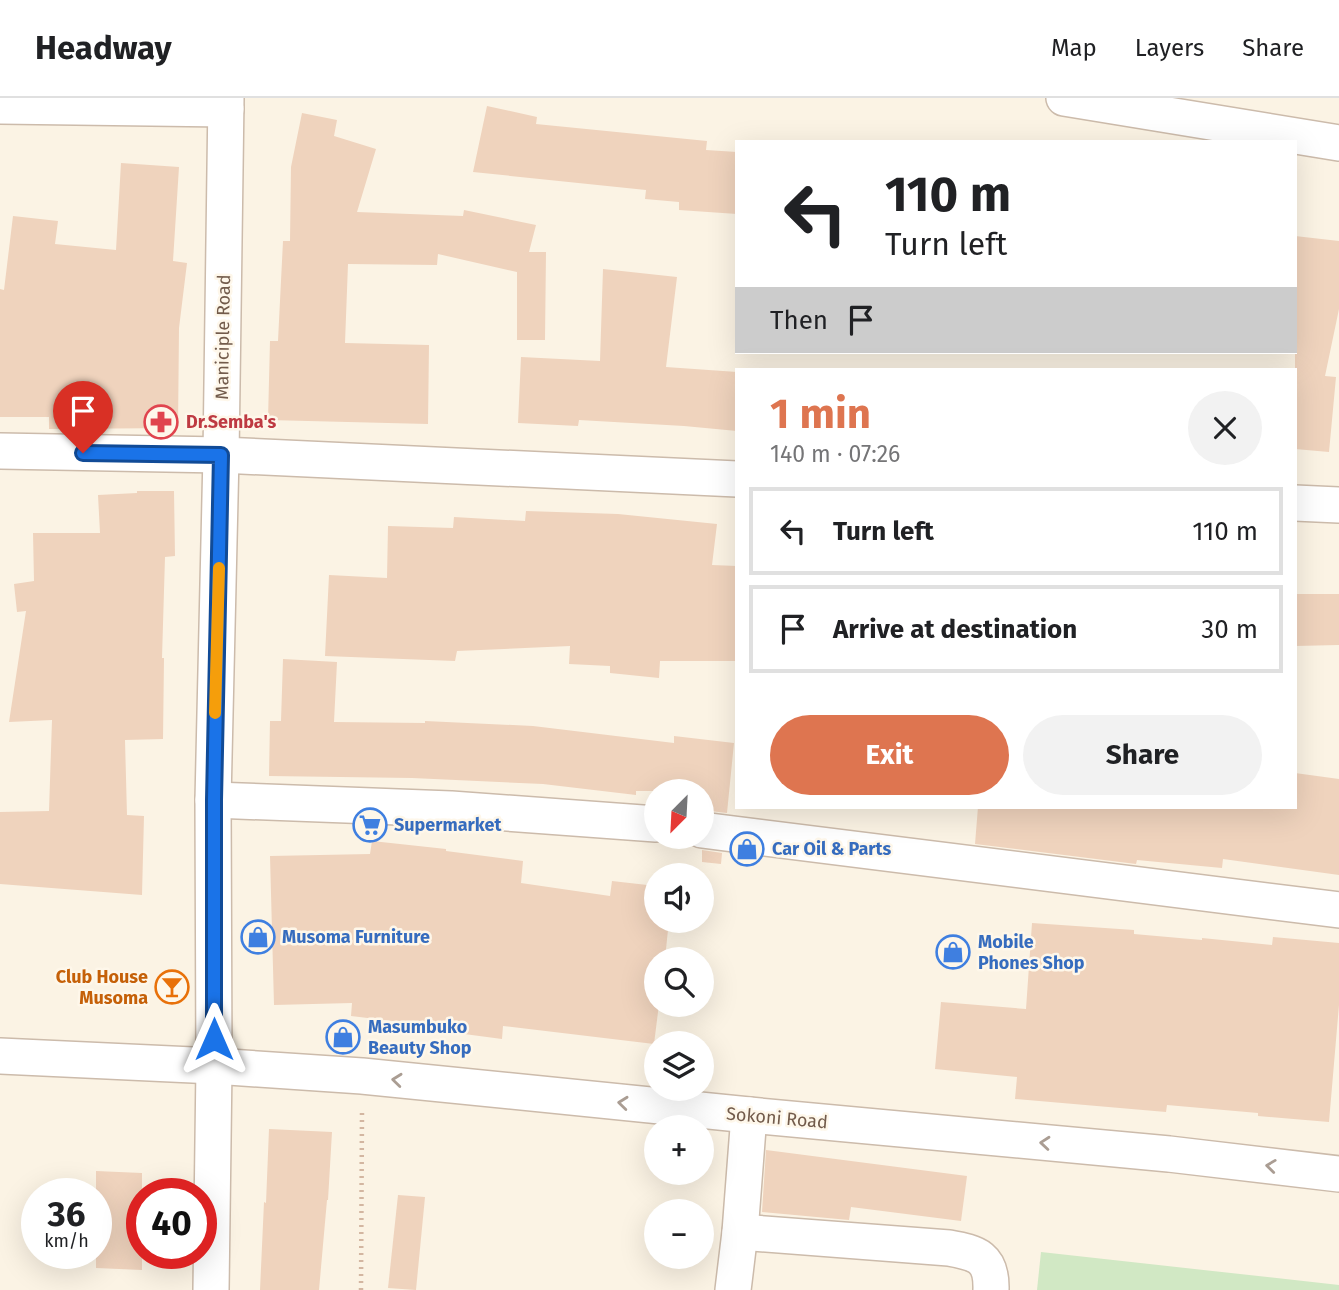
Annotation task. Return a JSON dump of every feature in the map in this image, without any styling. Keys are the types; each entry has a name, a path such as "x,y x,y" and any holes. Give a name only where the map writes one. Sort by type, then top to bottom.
{"street":[{"path":"1064,98 1339,143"},
{"path":"0,106 226,104"},
{"name":"Maniciple Road","path":"211,1290 214,800 226,104"},
{"path":"0,451 221,455 735,479"},
{"path":"1297,503 1339,505"},
{"path":"214,800 450,809 644,823"},
{"path":"714,832 1339,911"},
{"name":"Sokoni Road","path":"0,1056 362,1076 1169,1154 1339,1174"},
{"path":"733,1290 748,1115"},
{"path":"740,1232 969,1251 986,1261 992,1277 991,1290"}],"path":[{"path":"361,1290 362,1076"}],"green space":[{"path":"1041,1252 1339,1285 1339,1290 1037,1290"}],"building":[{"path":"487,106 537,117 536,124 707,141 706,150 735,152 735,214 679,210 679,202 645,199 646,190 473,172"},
{"path":"302,113 337,120 334,136 376,149 357,212 463,216 464,210 536,225 529,252 546,252 545,340 517,340 517,272 438,254 437,265 348,264 345,343 429,345 428,424 268,420 270,341 278,341 283,241 290,241 291,167"},
{"path":"121,163 179,167 173,261 187,263 179,328 178,428 49,429 49,417 0,417 0,289 4,290 13,216 58,221 55,244 116,250"},
{"path":"1297,236 1339,241 1339,309 1325,376 1336,377 1329,452 1297,449"},
{"path":"603,269 677,277 666,367 735,372 735,431 579,420 578,426 518,423 521,357 600,361"},
{"path":"174,491 175,556 165,557 163,739 125,740 127,815 144,816 142,895 0,884 0,812 49,811 52,720 9,722 26,611 17,612 14,584 34,581 33,533 100,533 98,495"},
{"path":"526,511 618,514 717,524 712,565 735,566 735,661 660,661 659,678 610,673 610,666 569,664 570,646 457,651 455,661 325,656 329,575 387,578 388,526 453,528 454,517 525,521"},
{"path":"1297,594 1339,594 1339,645 1297,646"},
{"path":"283,659 337,662 334,722 425,721 533,726 674,743 674,736 734,743 727,813 714,811 714,779 644,779 644,791 636,791 636,795 543,784 412,778 269,776 270,721 281,721"},
{"path":"1297,773 1339,779 1339,875 1223,859 1222,868 1137,860 1136,864 975,844 978,809 1297,809"},
{"path":"372,841 523,861 521,883 610,896 612,881 644,885 644,933 668,933 666,947 644,947 644,1017 657,1017 656,1031 644,1031 644,1043 503,1026 502,1039 434,1030 434,1026 351,1016 352,1003 274,1005 270,856 370,854"},
{"path":"702,850 722,853 721,864 702,862"},
{"path":"1032,923 1134,930 1134,934 1272,945 1273,937 1339,943 1339,1005 1329,1122 1167,1105 1166,1112 1015,1099 1017,1077 935,1069 941,1002 1026,1009"},
{"path":"269,1129 332,1132 319,1290 260,1290"},
{"path":"766,1150 967,1176 961,1221 851,1207 849,1220 762,1212"},
{"path":"96,1171 142,1173 142,1178 126,1178 126,1269 142,1270 112,1269 112,1178 96,1178"},
{"path":"398,1195 425,1197 416,1290 388,1288"}],"slow traffic":[{"path":"215,713 219,568"}],"place":[{"name":"Dr.Semba's","path":"161,422"},
{"name":"Supermarket","path":"370,825"},
{"name":"Car Oil & Parts","path":"747,849"},
{"name":"Musoma Furniture","path":"258,937"},
{"name":"Mobile Phones Shop","path":"953,952"},
{"name":"Club House Musoma","path":"172,987"},
{"name":"Masumbuko Beauty Shop","path":"343,1037"}],"route":[{"path":"83,453 221,455 214,800 214,1039"}]}
